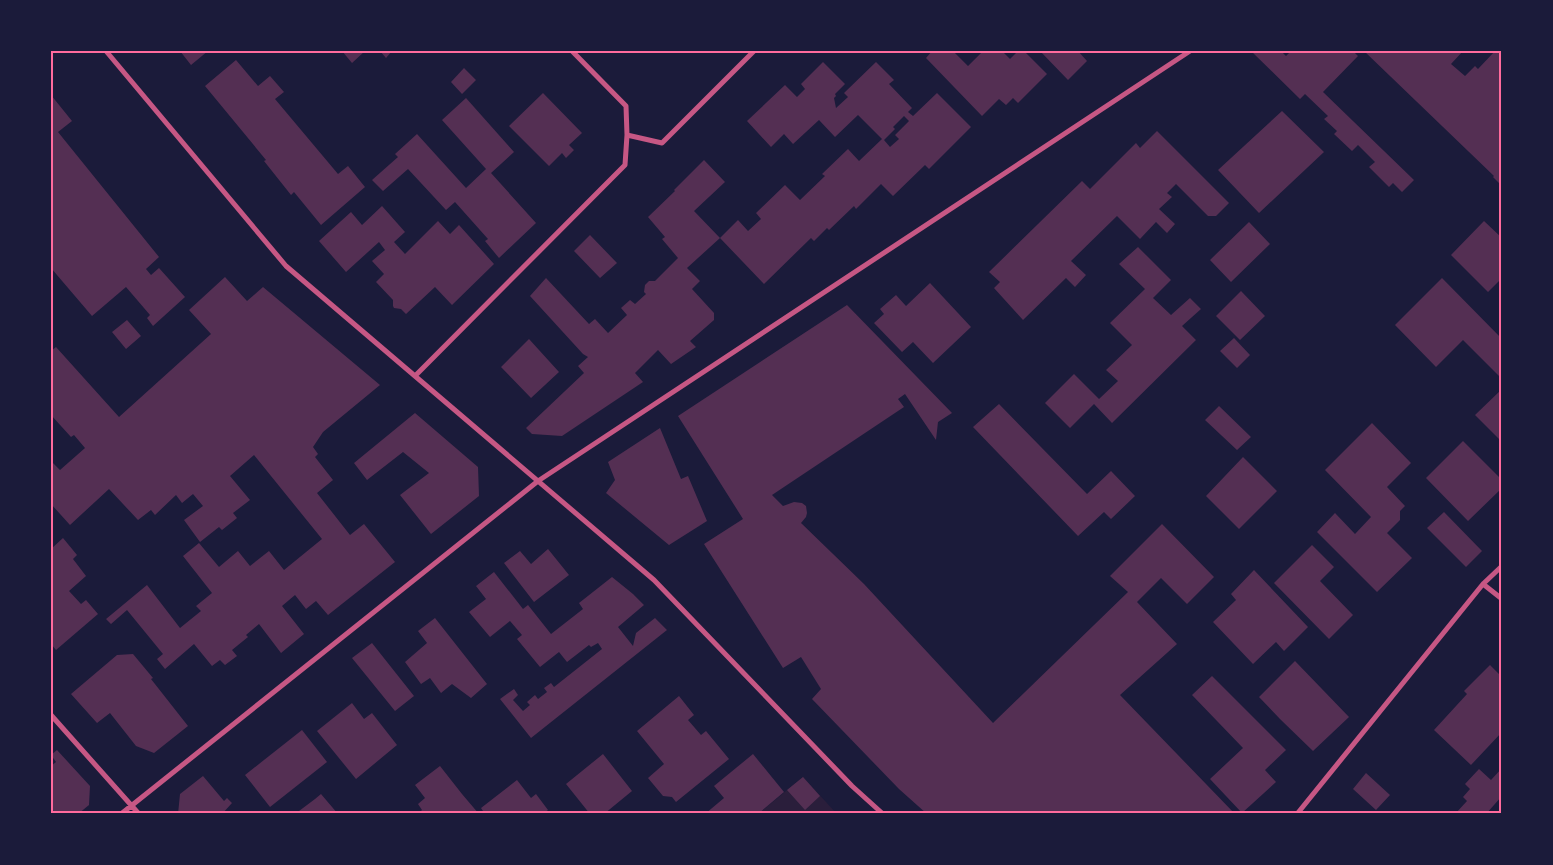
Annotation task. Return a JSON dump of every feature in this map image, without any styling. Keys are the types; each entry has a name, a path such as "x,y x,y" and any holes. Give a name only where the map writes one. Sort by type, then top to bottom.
{"street":[{"path":"106,51 286,266 654,580 852,786 883,814"},
{"path":"415,376 625,166 626,106 572,51"},
{"path":"627,135 662,143 754,51"},
{"path":"121,814 538,481 1190,51"},
{"path":"1297,814 1483,584 1502,566"},
{"path":"1483,584 1502,599"},
{"path":"51,715 139,814"}],"shaded area":[{"path":"803,777 837,814 758,814"}],"building":[{"path":"180,51 208,51 191,65"},
{"path":"342,51 365,51 352,63"},
{"path":"380,51 392,51 386,58"},
{"path":"932,51 953,51 968,66 983,51 1002,51 1010,59 1018,51 1024,51 1047,74 1018,103 1013,98 1006,105 999,99 982,116 926,58"},
{"path":"1040,51 1078,51 1087,61 1068,80"},
{"path":"1251,51 1281,51 1286,56 1291,51 1353,51 1358,56 1323,92 1414,180 1402,192 1393,183 1389,187 1369,167 1375,162 1358,145 1352,151 1334,134 1337,131 1324,119 1328,116 1305,94 1300,99"},
{"path":"1364,51 1463,51 1451,64 1465,76 1475,66 1478,69 1495,51 1502,51 1502,186 1494,176"},
{"path":"236,60 258,86 270,76 284,92 275,99 338,174 348,166 365,187 321,225 294,192 291,195 264,161 266,160 205,86"},
{"path":"823,62 845,84 835,94 836,108 848,97 844,93 876,62 894,80 889,84 912,108 908,112 913,116 937,93 971,127 929,169 925,165 893,196 881,184 856,209 854,206 829,230 827,228 814,241 811,238 764,284 720,238 738,220 748,231 761,219 756,213 785,185 800,200 825,176 822,174 848,149 859,161 882,139 858,115 835,137 819,120 793,144 784,134 771,147 747,121 785,85 797,97 805,89 801,84","holes":["904,116 909,121 895,135 899,139 890,147 884,140 895,129 893,127"]},
{"path":"464,68 476,80 462,94 451,82"},
{"path":"543,93 582,133 569,145 574,150 566,158 562,153 549,166 509,126"},
{"path":"51,95 72,121 58,132 159,257 146,269 151,275 159,268 185,297 153,326 147,318 150,315 126,287 92,316 51,268"},
{"path":"466,98 514,152 491,173 536,223 499,258 485,241 488,239 455,202 446,210 408,169 383,191 372,180 398,157 395,154 417,134 466,188 486,169 442,120"},
{"path":"1282,111 1324,152 1259,213 1218,170"},
{"path":"1157,131 1229,203 1216,216 1208,216 1176,184 1167,193 1172,197 1159,209 1175,224 1167,233 1156,222 1140,239 1117,216 1071,261 1086,275 1075,287 1066,278 1023,320 994,288 1000,282 989,272 1082,181 1090,189 1136,143 1140,148"},
{"path":"704,160 725,182 694,211 720,238 687,268 700,281 692,289 714,313 714,320 690,341 696,347 671,364 658,350 635,373 643,382 562,436 532,434 526,428 584,373 578,366 588,357 583,354 530,296 546,278 589,324 595,319 608,333 627,315 621,308 630,300 635,304 646,294 644,292 645,285 649,281 655,281 678,258 662,239 665,237 648,217"},
{"path":"382,206 405,232 394,242 405,254 438,221 450,234 459,225 494,264 452,305 435,287 406,314 401,309 394,308 393,300 376,282 384,274 372,261 385,250 379,242 346,272 319,241 351,212 362,225"},
{"path":"1484,221 1502,238 1502,278 1488,292 1451,255"},
{"path":"1249,222 1270,244 1231,282 1210,260"},
{"path":"590,235 617,263 600,278 574,251"},
{"path":"1138,247 1171,280 1153,298 1171,315 1190,298 1201,309 1182,326 1196,340 1112,423 1094,404 1070,428 1045,403 1074,374 1099,399 1118,381 1106,370 1132,345 1110,323 1145,289 1119,264"},
{"path":"225,277 247,301 263,287 380,385 323,432 313,447 318,454 315,457 333,480 317,493 350,535 364,524 395,562 328,615 316,601 306,609 295,595 282,606 304,634 281,653 259,624 246,635 248,637 232,650 237,656 225,665 220,660 212,666 194,644 165,669 157,659 163,654 127,610 111,624 106,619 147,585 180,628 201,611 196,606 212,593 183,556 199,543 219,567 238,551 250,566 269,551 284,570 322,539 254,455 230,476 250,500 233,513 237,518 222,530 219,527 200,542 184,520 203,506 193,494 182,503 176,495 155,515 151,510 138,520 109,489 70,525 51,504 51,461 60,470 85,448 74,435 71,437 51,415 51,351 56,347 119,417 211,334 189,310"},
{"path":"1442,278 1502,339 1502,379 1463,340 1436,367 1395,325"},
{"path":"930,283 971,327 933,363 913,342 902,352 874,323 884,314 880,309 896,295 906,306"},
{"path":"1241,291 1265,316 1240,340 1216,316"},
{"path":"847,305 952,413 938,422 936,440 905,394 898,399 904,407 772,495 783,506 794,502 802,503 806,506 806,517 801,523 864,584 993,723 1128,592 1110,576 1162,524 1214,577 1187,604 1161,578 1137,602 1177,644 1120,695 1235,814 927,814 899,789 812,699 821,689 801,657 783,668 704,544 743,519 678,416"},
{"path":"127,320 141,336 126,349 112,332"},
{"path":"1234,338 1250,355 1237,368 1220,351"},
{"path":"529,339 559,372 531,398 501,367"},
{"path":"1502,389 1502,442 1475,415"},
{"path":"999,404 1087,494 1111,471 1135,496 1111,519 1104,512 1078,536 973,427"},
{"path":"1219,406 1251,437 1237,450 1205,420"},
{"path":"415,413 478,467 479,496 431,534 400,495 429,473 403,452 367,480 354,463"},
{"path":"1372,423 1411,463 1387,487 1405,506 1400,511 1400,520 1387,533 1412,558 1377,592 1317,532 1335,513 1355,534 1371,517 1325,470"},
{"path":"660,428 681,479 688,476 707,521 669,545 606,493 615,480 608,462"},
{"path":"1463,441 1502,480 1502,488 1468,521 1426,478"},
{"path":"1243,457 1277,491 1239,529 1206,496"},
{"path":"1444,512 1482,551 1466,567 1427,528"},
{"path":"63,538 77,555 73,559 86,576 69,591 81,604 86,600 98,614 56,650 51,644 51,549"},
{"path":"1312,545 1334,567 1320,581 1353,615 1329,639 1274,583"},
{"path":"548,549 569,575 534,602 504,563 520,551 531,564"},
{"path":"1254,570 1308,627 1284,651 1276,642 1253,664 1213,622 1236,600 1231,594"},
{"path":"494,572 523,609 528,605 551,634 583,609 579,603 612,577 644,605 618,627 633,646 636,633 655,618 667,630 531,738 500,699 514,689 518,695 513,700 523,711 530,705 527,702 535,695 538,699 547,692 544,688 551,683 554,687 602,649 598,643 591,647 589,645 567,662 559,652 540,667 517,639 522,635 510,621 490,637 469,612 486,599 476,586"},
{"path":"435,618 487,684 471,698 452,684 441,693 430,678 421,684 405,662 427,643 418,631"},
{"path":"372,643 414,696 395,711 352,658"},
{"path":"133,654 188,726 154,753 136,746 110,713 97,723 71,694 117,655"},
{"path":"1295,661 1349,717 1313,751 1259,697"},
{"path":"1490,665 1502,677 1502,732 1471,765 1434,730 1467,694 1464,691"},
{"path":"1212,676 1286,750 1265,770 1276,782 1242,813 1210,779 1243,748 1192,695"},
{"path":"679,696 694,715 688,720 701,735 706,731 729,759 676,802 672,797 663,796 648,778 664,764 637,731"},
{"path":"352,703 364,719 372,713 397,745 356,779 317,731"},
{"path":"302,730 327,762 270,807 245,775"},
{"path":"57,750 90,786 89,805 78,814 56,814 51,808 51,766 56,762 51,755"},
{"path":"603,754 632,791 604,814 590,814 566,784"},
{"path":"753,754 784,792 758,814 705,814 724,798 714,786"},
{"path":"440,766 479,814 418,814 422,810 418,804 425,798 415,785"},
{"path":"1502,768 1502,796 1486,814 1455,814 1467,801 1463,797 1470,789 1465,784 1479,769 1491,780"},
{"path":"1366,773 1390,795 1376,810 1353,789"},
{"path":"203,776 224,801 227,798 232,803 222,814 178,814 180,794"},
{"path":"803,777 820,796 805,810 787,790"},
{"path":"517,780 531,798 536,794 548,810 543,814 485,814 481,808"},
{"path":"321,794 338,814 295,814 315,799"}]}
